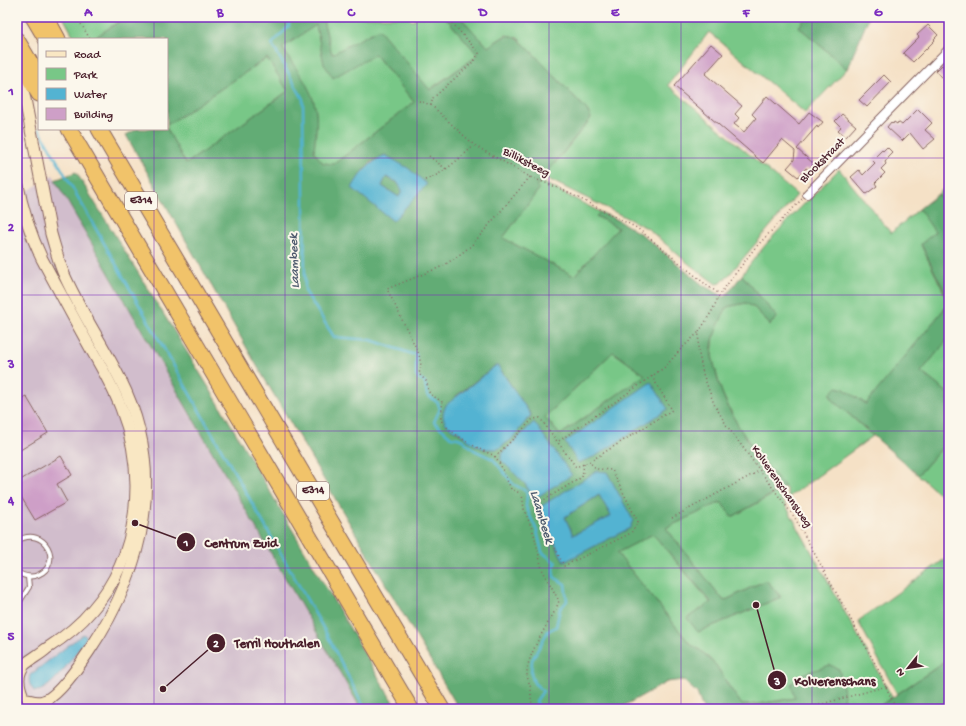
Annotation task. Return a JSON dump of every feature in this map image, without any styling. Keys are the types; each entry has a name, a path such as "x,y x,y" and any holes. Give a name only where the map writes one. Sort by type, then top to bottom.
{"highway":[{"path":"32,17 45,38"},
{"path":"46,17 57,38"},
{"path":"17,40 38,76"},
{"path":"17,58 38,92"},
{"name":"E314","path":"61,130 102,197 117,209"},
{"name":"E314","path":"71,130 411,709"},
{"name":"E314","path":"100,130 442,709"}],"street":[{"name":"Blookstraat","path":"807,194 949,50"},
{"path":"17,74 25,99 51,234 56,252 71,289 128,395 140,431 146,470 145,512 141,537 127,578 108,620 83,661 59,690 42,702 24,699 18,676 20,670 24,665 64,636 84,619 101,599 117,574 126,550 135,512 136,483 133,451 122,409 109,381 39,253 23,210 17,181"}],"lane":[{"path":"17,541 29,536 36,537 42,540 50,551 49,564 41,574 28,577 17,572"},
{"path":"17,606 29,587 28,577"}],"path":[{"path":"77,17 89,38"},
{"path":"419,101 431,105 433,98 474,62 479,53 447,17"},
{"name":"Billiksteeg","path":"431,105 474,145 530,177 561,190 637,228 709,287 720,294"},
{"path":"425,180 446,169 474,145"},
{"path":"429,156 446,169"},
{"path":"530,177 470,246 443,266 387,289 419,354 421,366 419,374 428,382 427,390 430,394 442,402 443,410 440,418 445,426 478,449 495,457 511,488 522,494 524,509 534,534 542,569 559,601 530,657 527,674 531,687 531,699 533,706 536,709"},
{"name":"Blookstraat","path":"720,294 754,249 807,194"},
{"name":"Kolverenschansweg","path":"720,294 712,311 699,332 698,350 702,374 714,404 727,426 795,518 887,686 896,709"},
{"path":"558,441 651,375 665,367 699,332"},
{"path":"495,457 533,419 540,418 576,467 589,462 672,410 651,375"},
{"path":"584,464 582,477 534,506 564,566 631,533 638,522 612,470 597,468 589,462"},
{"path":"672,518 759,471"},
{"path":"804,709 887,686"}],"shaded area":[{"path":"53,175 361,709 17,709 17,198"}],"green space":[{"path":"63,17 125,17 94,38 74,38"},
{"path":"126,17 321,17 332,54 379,29 430,90 478,55 445,17 460,17 488,47 499,39 508,36 521,41 587,110 591,118 536,186 539,189 503,238 574,276 618,228 596,216 600,212 618,220 644,236 704,286 725,297 742,275 777,317 770,325 755,308 746,303 727,307 714,337 712,356 722,393 736,422 754,449 785,487 732,517 721,502 666,528 724,601 766,580 781,597 698,632 687,618 711,602 653,534 617,553 690,644 700,650 716,665 742,705 795,698 791,684 803,674 830,665 839,669 844,692 843,708 703,709 697,693 683,680 667,682 618,709 459,709 257,366 126,135 135,130 168,130 186,164 288,91 267,58 168,124 168,38 94,38","holes":["316,25 324,64 333,78 375,54 414,102 334,164 323,163 314,152 316,134 314,102 304,81 282,48","385,155 427,184 394,220 359,175 371,162","613,352 645,375 560,435 545,417","495,366 498,366 531,415 530,418 484,449 447,425 456,396","534,422 534,499 525,484 501,456 505,450","607,473 630,528 564,562 538,508"]},
{"path":"321,17 408,17 412,21 418,17 445,17 478,55 429,90 379,30 332,55"},
{"path":"460,17 806,17 799,27 847,69 805,113 709,32 668,85 797,195 729,275 721,283 716,284 689,264 647,228 544,177 591,118 587,110 518,38 506,35 488,47"},
{"path":"806,17 869,17 847,69 799,27"},
{"path":"316,25 324,63 375,54 414,102 334,164 323,163 314,152 316,115 303,80 282,47"},
{"path":"267,58 288,91 186,164 168,130 168,124"},
{"path":"839,169 891,233 919,209 936,232 921,245 949,303 866,405 844,389 830,394 833,400 873,436 789,497 785,487 756,453 738,426 721,391 712,356 714,335 726,307 746,303 755,308 770,325 777,317 742,275 776,233"},
{"path":"76,172 216,399 397,709 361,709 55,180"},
{"path":"386,177 397,182 402,190 399,197 382,186"},
{"path":"540,181 600,212 596,216 619,228 574,276 503,238 539,189 536,187"},
{"path":"949,184 949,209 938,194"},
{"path":"938,194 949,209 949,301 921,244 935,232 919,209"},
{"path":"949,303 949,338 921,372 949,394 949,440 918,475 833,400 830,394 837,387 844,389 866,404"},
{"path":"949,338 949,394 921,372"},
{"path":"613,352 645,375 560,435 545,417"},
{"path":"949,440 949,503 918,475"},
{"path":"776,493 785,504 892,697 881,705 882,709 839,709 843,708 795,698 742,705 716,665 700,650 690,644 617,553 653,534 711,603 698,632 781,597 766,580 724,601 666,528 721,502 732,517"},
{"path":"599,495 612,516 573,535 565,517"},
{"path":"949,556 949,659 897,694 858,621"},
{"path":"949,659 949,709 882,709 881,705"}],"water":[{"path":"385,155 408,168 427,184 393,221 352,188 366,169","holes":["386,177 397,182 402,190 399,197 382,186"]},
{"path":"495,366 498,366 531,415 511,440 498,449 484,449 473,444 457,431 449,427 443,418 443,414 446,405"},
{"path":"651,382 668,409 596,456 578,463 565,442"},
{"path":"534,422 572,475 534,499 525,484 501,460 501,456 505,450"},
{"path":"597,471 607,472 633,520 630,528 564,562 538,508","holes":["599,495 611,516 573,535 565,517"]},
{"path":"83,634 87,637 61,673 47,687 34,691 29,680 30,675"}],"building":[{"path":"928,25 938,35 913,62 903,53 919,37 917,35"},
{"path":"711,44 723,54 705,74 742,106 735,114 739,118 734,124 744,132 756,118 752,114 767,96 799,124 809,112 823,122 818,128 817,126 797,149 814,164 809,170 806,168 798,177 787,168 794,160 795,151 782,140 763,163 674,86"},
{"path":"942,65 949,73 949,87 936,71"},
{"path":"884,75 891,82 867,107 859,100"},
{"path":"918,109 932,123 925,130 935,139 923,149 910,133 902,141 887,127 891,122 893,124 894,122 897,124 898,122 902,125"},
{"path":"842,114 856,126 846,137 838,130 841,127 835,121"},
{"path":"887,147 892,152 885,162 886,164 881,169 885,173 875,183 877,186 866,194 851,177 859,170 863,175 875,163 872,160"},
{"path":"26,396 48,433 17,452 17,401"},
{"path":"61,456 72,475 57,484 67,502 35,520 17,490 17,482"}],"waterway":[{"name":"Laambeek","path":"288,17 289,26 272,44 303,99 305,291 334,337 371,340 416,354 416,376 425,383 427,395 438,403 440,409 434,422 451,437 463,440 474,450 493,459 513,484 526,491 526,507 537,531 542,552 556,563 553,570 554,577 565,584 567,601 560,609 556,627 548,631 532,660 531,673 534,683 543,691 536,701 540,709"},
{"path":"17,111 18,115"},
{"path":"40,130 326,633 365,709"}],"place":[{"name":"Centrum Zuid","path":"135,523"},
{"name":"Kolverenschans","path":"756,605"},
{"name":"Terril Houthalen","path":"163,689"}]}
